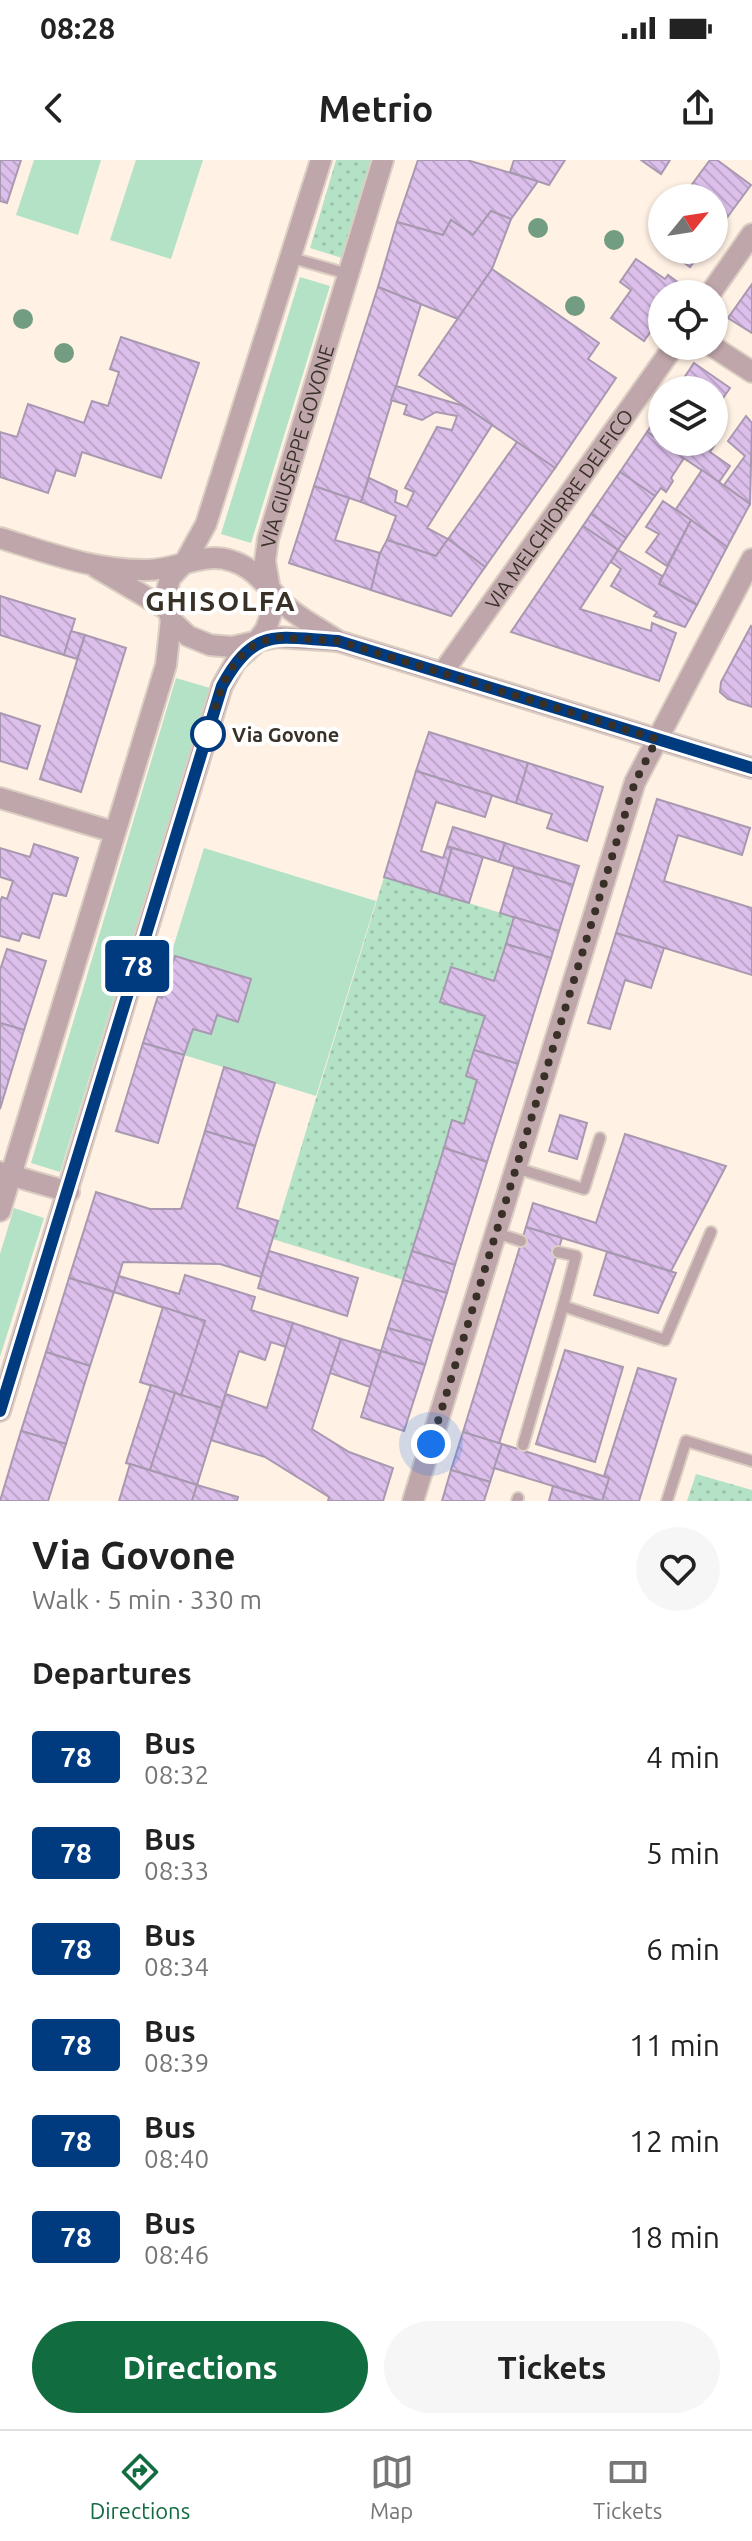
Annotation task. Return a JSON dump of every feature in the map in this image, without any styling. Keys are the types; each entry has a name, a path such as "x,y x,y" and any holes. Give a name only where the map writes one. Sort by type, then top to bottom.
{"street":[{"path":"0,1211 6,1174 166,665 169,615 165,599 170,578 185,562 206,524 321,160"},
{"name":"VIA GIUSEPPE GOVONE","path":"0,1411 222,686 236,661 266,629 273,608 265,561 268,539 383,160"},
{"path":"720,280 752,234"},
{"path":"728,356 752,372"},
{"name":"VIA MELCHIORRE DELFICO","path":"443,672 664,360"},
{"path":"0,538 93,566 151,570 207,558 232,561 268,585 284,605 338,641"},
{"path":"413,1501 635,782 752,559"},
{"path":"93,566 169,615 188,636 210,645 232,647 276,637 338,641 752,768"},
{"path":"0,798 114,832"},
{"path":"6,1174 69,1192"}],"lane":[{"path":"292,258 348,274"},
{"path":"516,1168 584,1189 600,1138"},
{"path":"563,1306 665,1340 711,1232"},
{"path":"496,1233 521,1241"},
{"path":"523,1445 576,1256 558,1252"},
{"path":"667,1501 686,1441 752,1461"}],"green space":[{"path":"34,160 101,160 78,235 16,215"},
{"path":"136,160 203,160 171,259 110,240"},
{"path":"336,160 371,160 342,258 310,248"},
{"path":"300,277 330,286 251,543 221,534"},
{"path":"176,678 210,688 60,1172 31,1163"},
{"path":"204,848 376,901 316,1096 184,1055 193,1029 211,1034 217,1015 238,1021 251,980 162,998 158,996"},
{"path":"384,877 514,917 494,981 451,967 440,1001 485,1016 466,1076 477,1080 464,1124 452,1121 403,1280 273,1239"},
{"path":"14,1208 44,1218 0,1357 0,1254"},
{"path":"696,1474 752,1490 752,1501 687,1501"}],"building":[{"path":"0,160 21,160 7,203 0,201"},
{"path":"418,160 467,160 538,181 511,219 491,211 473,235 451,220 443,235 397,222"},
{"path":"514,160 565,160 549,185 510,172"},
{"path":"641,160 670,160 661,174"},
{"path":"710,160 717,160 751,185 728,216 728,184 692,184"},
{"path":"491,211 511,219 492,269 458,319 378,287 397,222 443,235 451,220 473,235"},
{"path":"636,259 665,279 668,275 675,280 648,280 648,335 644,341 611,318 631,290 620,282"},
{"path":"492,269 599,343 588,359 616,378 555,468 419,375"},
{"path":"752,284 752,333 728,318"},
{"path":"378,287 421,304 361,502 314,486"},
{"path":"121,337 199,363 161,478 82,452 75,476 56,470 48,493 0,477 0,432 17,437 28,404 84,423 92,401 108,406 119,372 110,369"},
{"path":"694,363 713,376 685,376"},
{"path":"396,386 464,406 492,425 427,528 448,539 436,556 387,540 396,516 361,502 369,478 397,491 395,502 407,507 414,492 405,488 437,427 452,430 457,416 436,412 422,420 404,414 407,405 391,400"},
{"path":"746,416 752,423 750,504 724,485 745,456 728,441"},
{"path":"647,432 648,456 684,458 666,492 661,488 655,496 620,472"},
{"path":"517,442 555,468 485,567 448,539"},
{"path":"681,456 716,456 730,466 719,482"},
{"path":"702,470 750,504 727,547 676,509"},
{"path":"620,472 655,496 626,538 591,514"},
{"path":"314,486 349,498 335,540 380,553 371,590 289,563"},
{"path":"663,501 691,520 667,566 646,552 659,534 646,527"},
{"path":"591,514 626,538 618,550 583,526"},
{"path":"691,520 727,547 697,605 659,584"},
{"path":"583,526 618,550 580,609 651,631 652,623 676,633 659,681 511,632"},
{"path":"448,539 485,567 451,616 371,590 380,553 387,540 436,556"},
{"path":"618,550 662,576 659,584 697,605 685,627 654,616 657,612 611,586 621,569 611,562"},
{"path":"0,596 75,619 64,655 0,635"},
{"path":"751,626 752,707 728,699 720,692 721,682"},
{"path":"71,631 85,635 77,659 64,655"},
{"path":"85,635 126,648 81,792 40,779"},
{"path":"0,713 40,726 27,769 0,761"},
{"path":"429,732 528,763 516,803 416,771"},
{"path":"528,763 603,787 587,841 547,828 552,814 516,803"},
{"path":"416,771 492,795 485,817 436,802 421,851 443,858 447,846 452,848 439,894 384,877"},
{"path":"657,799 750,828 742,855 678,835 664,881 752,908 752,975 616,933"},
{"path":"453,827 505,843 499,862 447,846"},
{"path":"505,843 579,866 573,885 499,862"},
{"path":"34,844 78,858 66,896 53,893 39,938 22,933 19,941 0,936 0,902 2,897 7,899 13,881 0,877 0,848 30,857"},
{"path":"452,848 483,857 469,903 439,894"},
{"path":"514,867 573,885 559,931 500,913"},
{"path":"514,917 559,931 551,958 506,944"},
{"path":"616,933 664,948 651,988 625,980 610,1029 588,1023"},
{"path":"506,944 551,958 518,1064 474,1050 485,1016 440,1002 451,967 494,981"},
{"path":"7,949 46,961 24,1030 0,1023 0,970"},
{"path":"175,956 251,979 238,1022 217,1015 211,1034 193,1029 184,1055 143,1043"},
{"path":"0,1023 24,1030 0,1109"},
{"path":"143,1043 184,1055 158,1143 116,1131"},
{"path":"474,1050 518,1064 487,1162 444,1148 452,1120 464,1124 477,1080 466,1076"},
{"path":"224,1067 275,1083 255,1146 205,1131"},
{"path":"560,1115 587,1123 577,1159 549,1151"},
{"path":"205,1131 255,1146 237,1208 278,1221 261,1277 220,1264 123,1262 114,1292 69,1278 96,1192 150,1209 181,1209"},
{"path":"625,1134 726,1166 671,1271 526,1227 533,1203 596,1223"},
{"path":"444,1148 487,1162 455,1265 412,1251"},
{"path":"526,1227 562,1238 499,1444 463,1432"},
{"path":"269,1251 358,1278 347,1316 258,1288"},
{"path":"412,1251 455,1265 447,1293 403,1280"},
{"path":"607,1252 676,1273 658,1313 594,1295"},
{"path":"185,1275 255,1297 251,1310 293,1323 286,1347 271,1342 265,1360 239,1351 221,1408 181,1395 205,1321 114,1292 119,1276 179,1294"},
{"path":"69,1278 114,1292 90,1366 46,1352"},
{"path":"403,1280 447,1293 432,1341 388,1328"},
{"path":"163,1307 205,1321 181,1395 140,1382"},
{"path":"293,1323 341,1339 312,1429 349,1452 393,1468 383,1501 328,1501 329,1497 265,1457 211,1440 226,1394 267,1408"},
{"path":"388,1328 432,1341 425,1365 381,1351"},
{"path":"341,1339 381,1351 370,1387 330,1373"},
{"path":"565,1350 623,1367 595,1462 536,1444"},
{"path":"381,1351 425,1365 404,1431 361,1417"},
{"path":"46,1352 90,1366 66,1444 21,1431"},
{"path":"638,1368 676,1379 639,1501 602,1501 609,1478 604,1476"},
{"path":"151,1385 175,1393 150,1470 126,1463"},
{"path":"175,1393 221,1408 197,1485 150,1470"},
{"path":"21,1431 66,1444 48,1501 0,1501"},
{"path":"463,1432 502,1444 490,1482 451,1470"},
{"path":"502,1444 609,1478 602,1501 494,1468"},
{"path":"130,1464 197,1485 192,1501 119,1501"},
{"path":"451,1470 490,1482 484,1501 442,1501"},
{"path":"197,1485 238,1497 237,1501 192,1501"},
{"path":"553,1486 601,1501 549,1501"}],"bus line":[{"name":"78","path":"0,1411 222,686 236,661 255,644 276,637 338,641 752,768"}],"place":[{"name":"Via Govone","path":"208,734"}],"district":[{"name":"GHISOLFA","path":"221,600"}],"route":[{"path":"208,734 222,686 236,661 255,644 276,637 338,641 657,739 635,782 431,1444"}]}
